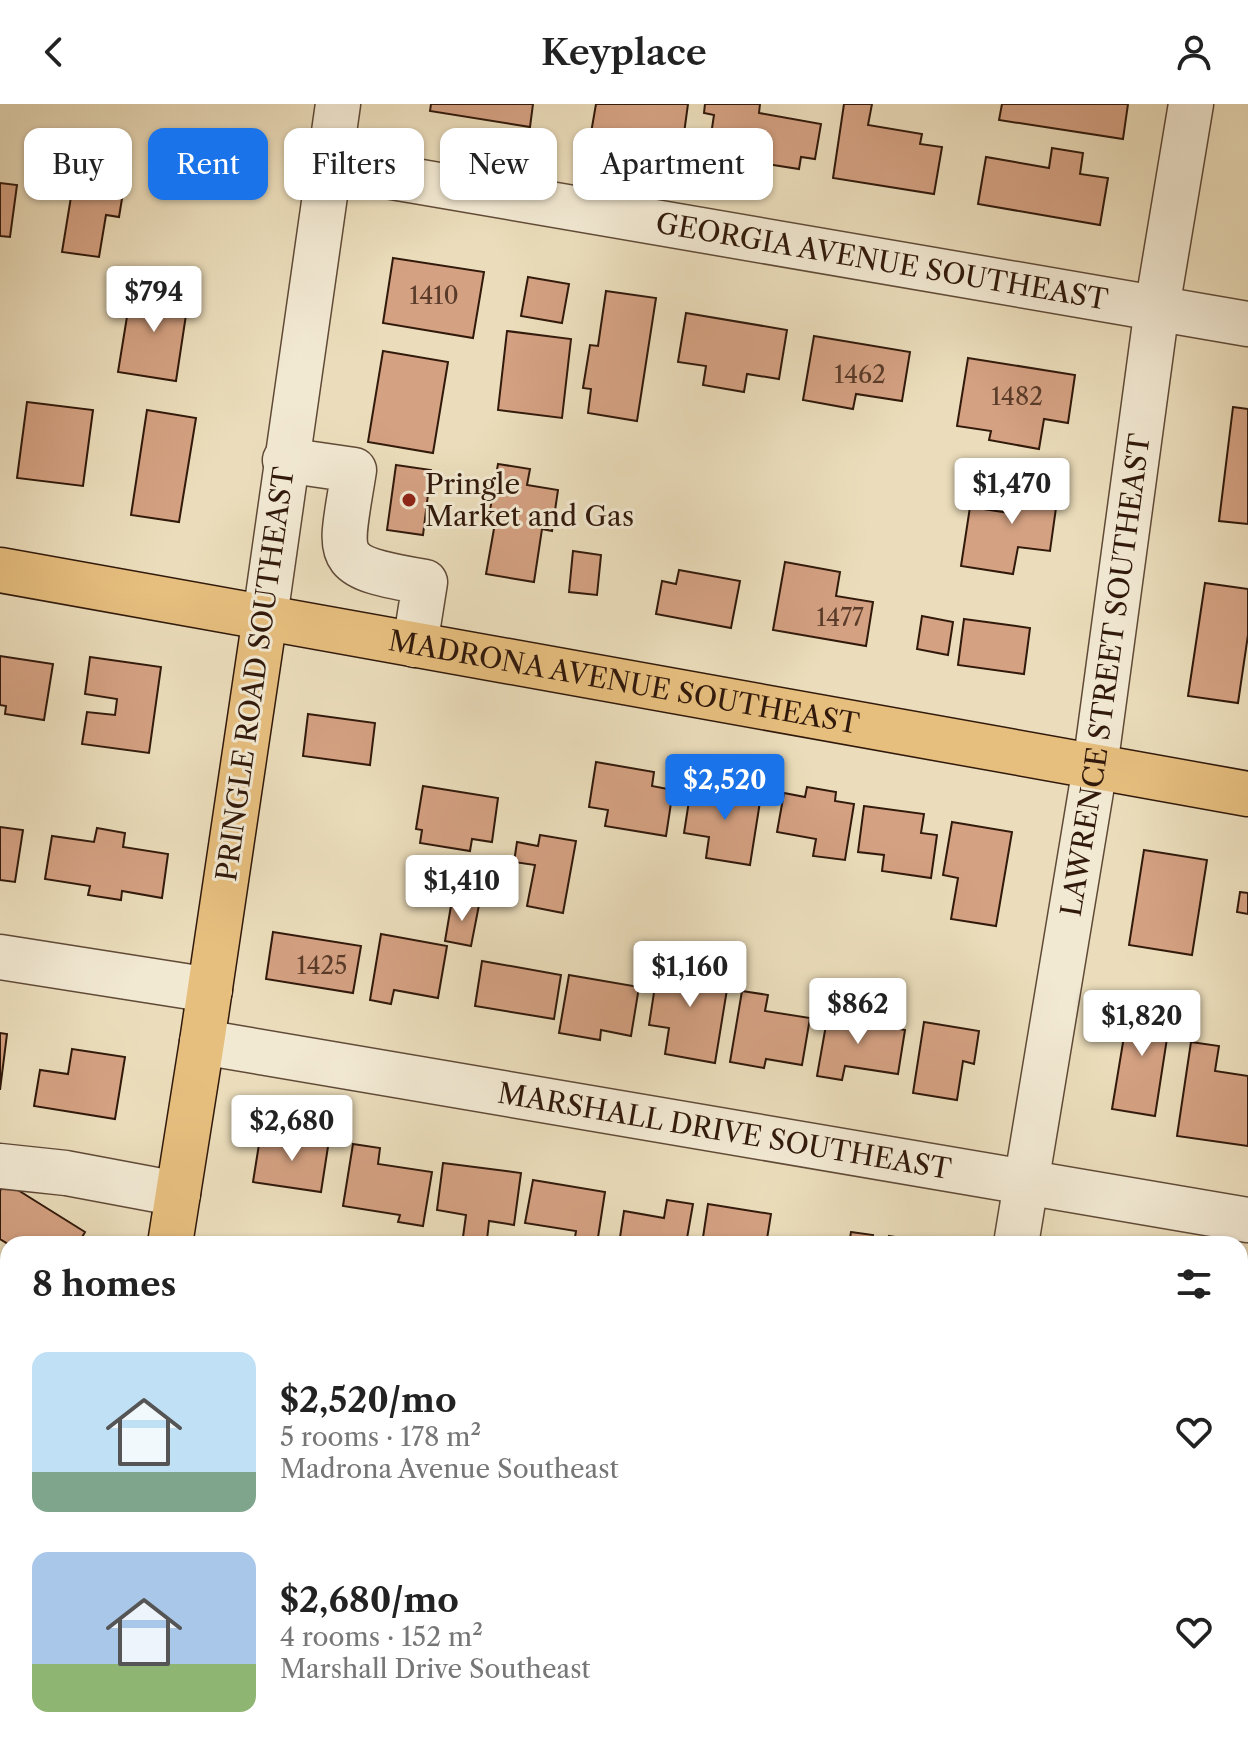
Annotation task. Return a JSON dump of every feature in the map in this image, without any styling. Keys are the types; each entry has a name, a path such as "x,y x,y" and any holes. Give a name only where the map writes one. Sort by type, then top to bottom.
{"main road":[{"name":"MADRONA AVENUE SOUTHEAST","path":"0,570 1248,794"},
{"name":"PRINGLE ROAD SOUTHEAST","path":"171,1236 265,617"}],"street":[{"name":"PRINGLE ROAD SOUTHEAST","path":"334,128 338,104"},
{"name":"LAWRENCE STREET SOUTHEAST","path":"1017,1236 1095,767 1157,308 1191,104"},
{"name":"GEORGIA AVENUE SOUTHEAST","path":"424,182 1248,324"},
{"name":"PRINGLE ROAD SOUTHEAST","path":"265,617 323,200"},
{"path":"285,460 354,470 343,541 348,558 371,573 425,582 415,645"},
{"path":"0,957 210,990"},
{"name":"MARSHALL DRIVE SOUTHEAST","path":"202,1042 1248,1220"},
{"path":"0,1166 66,1173 178,1194"}],"building":[{"path":"431,104 533,104 530,127 430,111"},
{"path":"596,104 688,104 685,128 592,128"},
{"path":"705,104 760,104 759,113 821,124 815,159 801,157 799,169 773,165 773,128 712,128 714,115 704,113"},
{"path":"844,104 872,104 868,125 922,134 920,144 942,147 934,194 833,178"},
{"path":"1002,104 1128,104 1123,139 999,120"},
{"path":"1052,148 1083,153 1080,174 1108,178 1100,225 978,204 986,157 1049,168"},
{"path":"0,183 17,185 10,237 0,236"},
{"path":"70,200 122,200 119,217 106,215 99,257 62,252"},
{"path":"393,258 484,272 473,338 383,323"},
{"path":"528,277 569,284 562,323 521,316"},
{"path":"132,286 189,295 176,381 118,372"},
{"path":"606,291 656,298 637,421 588,413 591,389 583,388 590,345 598,346"},
{"path":"686,313 787,330 779,379 747,374 744,392 703,385 706,366 678,362"},
{"path":"507,331 571,339 562,418 498,410"},
{"path":"814,336 910,352 902,401 856,394 853,409 803,400"},
{"path":"383,351 448,362 433,453 368,442"},
{"path":"968,358 1075,375 1068,423 1044,419 1039,449 989,440 991,431 957,426"},
{"path":"27,402 93,410 83,486 17,478"},
{"path":"1233,407 1248,409 1248,524 1219,521"},
{"path":"147,410 196,418 179,522 131,515"},
{"path":"498,464 530,469 527,485 558,490 552,531 542,529 534,582 486,574 495,523 488,522"},
{"name":"Pringle Market and Gas","path":"396,465 431,470 423,535 387,530"},
{"path":"1016,473 1060,479 1050,551 1018,547 1013,574 961,566 970,507 1010,513"},
{"path":"573,551 601,555 597,595 569,592"},
{"path":"785,562 840,572 836,596 873,602 866,646 773,630"},
{"path":"679,570 740,581 731,628 656,614 662,581 676,584"},
{"path":"1205,583 1248,589 1248,635 1238,703 1188,696"},
{"path":"922,616 953,622 948,655 917,649"},
{"path":"964,619 1030,628 1024,674 958,665"},
{"path":"0,656 53,664 44,720 5,714 6,706 0,705"},
{"path":"90,657 161,667 149,753 82,744 87,712 115,715 117,699 85,694"},
{"path":"308,714 375,723 370,765 303,756"},
{"path":"596,762 654,772 652,786 673,790 666,836 605,826 608,810 589,807"},
{"path":"732,785 762,789 750,865 706,858 709,837 684,833 691,788 730,794"},
{"path":"423,786 498,798 492,842 472,839 470,851 420,843 422,830 416,829"},
{"path":"807,787 836,792 835,801 854,804 845,860 813,856 816,839 777,832 784,793 805,797"},
{"path":"864,806 924,814 921,833 937,835 931,878 882,871 884,855 858,852"},
{"path":"952,822 1012,832 996,926 951,919 958,878 943,875"},
{"path":"0,827 23,830 15,882 0,880"},
{"path":"97,828 125,833 123,847 168,854 162,898 122,891 121,900 88,895 90,886 45,879 52,836 94,842"},
{"path":"540,835 576,841 563,913 527,906 535,865 514,862 517,842 538,846"},
{"path":"1144,850 1207,860 1192,955 1129,945"},
{"path":"1240,892 1248,893 1248,914 1237,912"},
{"path":"452,900 479,905 471,946 445,941"},
{"path":"273,932 361,946 353,993 266,979"},
{"path":"381,934 447,946 438,998 394,990 391,1004 370,1000"},
{"path":"659,960 730,971 715,1063 665,1054 669,1028 649,1025"},
{"path":"482,961 561,975 554,1019 475,1006"},
{"path":"569,975 639,987 631,1036 601,1030 600,1040 559,1033"},
{"path":"742,991 768,995 765,1011 810,1018 802,1065 766,1059 764,1068 730,1062"},
{"path":"1130,1000 1172,1006 1155,1116 1112,1109"},
{"path":"829,1008 853,1012 852,1021 905,1030 898,1074 845,1066 842,1080 817,1076"},
{"path":"924,1022 979,1031 974,1064 963,1061 957,1100 913,1093"},
{"path":"0,1033 7,1034 0,1090"},
{"path":"1191,1042 1219,1046 1215,1071 1248,1076 1248,1146 1177,1136"},
{"path":"72,1049 125,1057 115,1119 34,1106 40,1070 68,1074"},
{"path":"288,1134 329,1140 321,1192 253,1182 260,1138 286,1142"},
{"path":"353,1144 380,1148 378,1164 432,1172 423,1226 398,1222 400,1215 343,1206"},
{"path":"443,1163 521,1173 514,1225 489,1221 487,1236 463,1236 466,1215 437,1210"},
{"path":"533,1180 605,1192 598,1236 575,1236 576,1231 525,1223"},
{"path":"5,1182 85,1232 83,1236 0,1236 0,1191"},
{"path":"667,1200 693,1204 687,1236 620,1236 624,1211 664,1218"},
{"path":"708,1204 771,1214 767,1236 703,1236"},
{"path":"851,1232 873,1235 873,1236 850,1236"}],"place":[{"name":"Pringle Market and Gas","path":"409,500"}]}
